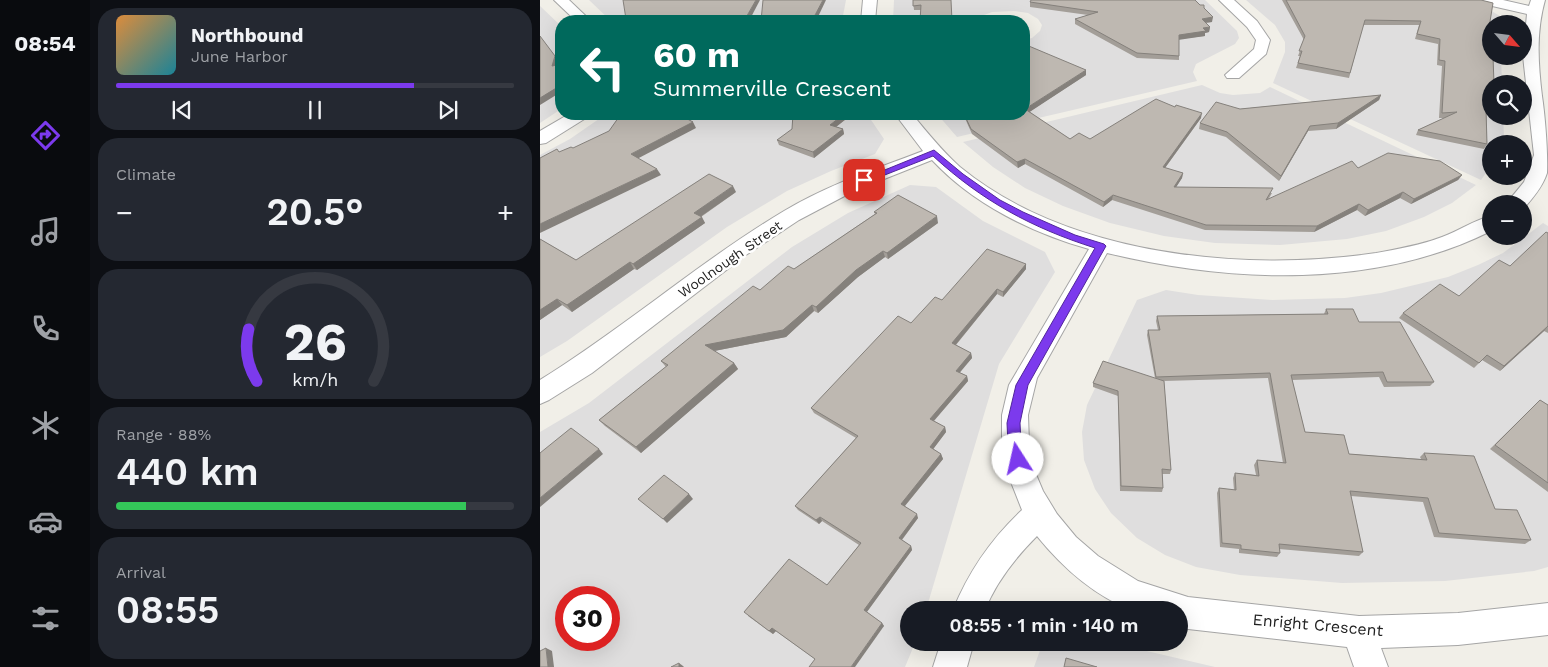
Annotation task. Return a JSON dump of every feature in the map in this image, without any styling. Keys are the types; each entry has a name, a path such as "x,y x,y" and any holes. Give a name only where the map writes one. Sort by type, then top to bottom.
{"street":[{"path":"561,0 577,15"},
{"path":"869,15 870,0"},
{"path":"1226,0 1252,24 1263,40 1261,51 1233,75"},
{"path":"1484,0 1536,5 1531,24 1531,56 1543,155 1540,169 1526,195"},
{"path":"540,139 570,120"},
{"path":"908,120 934,153 960,176 997,202 1071,237 1101,246 1177,260 1215,264 1254,267 1328,266 1395,257 1425,250 1452,242 1482,227"},
{"name":"Woolnough Street","path":"540,393 583,366 739,250 792,215 847,187 934,153"},
{"name":"Enright Crescent","path":"1101,246 1022,385 1014,423 1014,444 1026,490 1039,514 1068,552 1110,584 1135,597 1149,601"},
{"path":"973,601 983,579 1018,533 1039,514"},
{"name":"Enright Crescent","path":"1188,613 1359,632 1458,629 1548,619"},
{"path":"1359,632 1371,667"},
{"path":"950,667 955,651"}],"shaded area":[{"path":"589,0 846,0 843,15 605,15"},
{"path":"894,0 1205,0 1237,31 1239,38 1235,44 1196,64 1193,72 1197,81 1030,120 1030,38 1040,31 1042,25 1038,19 1028,13 1014,11 992,12 984,15 893,15"},
{"path":"1246,0 1424,0 1490,10 1498,15 1482,15 1482,65 1501,65 1502,75 1482,75 1482,125 1503,125 1504,135 1482,135 1481,180 1273,83 1285,52 1285,42 1275,25"},
{"path":"540,6 555,20 555,113 540,123"},
{"path":"1202,85 1220,93 1233,95 1260,93 1270,87 1476,185 1452,203 1424,217 1386,231 1347,239 1280,245 1215,243 1164,236 1110,223 1063,206 1025,188 993,167 963,142"},
{"path":"597,120 871,120 884,139 875,154 787,191 727,227 567,341 540,357 540,155 570,139"},
{"path":"942,120 1030,120 957,137"},
{"path":"910,185 936,187 983,221 1045,252 1055,272 999,364 929,601 900,601 900,651 912,651 905,667 540,667 540,432 589,403 792,247 848,213"},
{"path":"1543,223 1548,226 1548,567 1534,571 1445,581 1342,583 1240,575 1196,567 1165,555 1137,538 1111,513 1095,489 1084,460 1082,432 1087,405 1137,300 1166,290 1198,295 1272,300 1345,298 1381,293 1448,277 1503,253 1514,245 1532,245 1532,231"},
{"path":"1040,651 1147,651 1215,667 1034,667"}],"building":[{"path":"623,0 756,0 747,15 625,15"},
{"path":"763,0 823,0 815,15 762,15"},
{"path":"913,0 951,0 952,15 920,15 921,5 913,6"},
{"path":"1031,0 1195,0 1200,5 1204,5 1204,8 1213,17 1202,19 1210,27 1203,28 1206,31 1179,35 1179,56 1137,53 1075,19 1098,12 1030,2"},
{"path":"1286,0 1481,0 1493,3 1491,15 1482,15 1482,65 1493,65 1494,75 1482,75 1482,125 1486,125 1487,135 1482,135 1482,143 1418,130 1457,112 1442,113 1445,61 1439,60 1440,39 1417,34 1421,21 1365,20 1350,73 1298,63 1302,51 1299,51 1305,36"},
{"path":"540,36 555,56 552,66 555,65 555,89 540,98"},
{"path":"1030,47 1086,70 1030,106"},
{"path":"1381,95 1338,123 1310,126 1281,176 1227,132 1200,123 1216,102 1240,109"},
{"path":"1156,99 1175,107 1176,105 1202,113 1163,167 1183,173 1174,187 1273,188 1266,200 1352,161 1358,168 1388,153 1440,161 1462,175 1414,199 1403,192 1368,210 1359,204 1317,226 1206,225 1113,195 1104,202 1025,159 1017,162 971,129 967,120 1030,120 1030,112 1070,139 1079,133 1090,139"},
{"path":"617,120 689,120 693,122 631,154 657,169 540,224 540,158 557,149 559,152 571,147 573,148 609,131"},
{"path":"793,120 836,120 830,125 843,129 813,152 777,140 792,129"},
{"path":"709,174 733,186 694,213 702,217 633,264 630,262 567,305 557,299 540,310 540,239 576,260"},
{"path":"898,195 937,216 887,253 883,251 856,270 816,307 812,305 783,330 705,345 734,363 636,447 599,420 668,365 661,361 753,286 760,290 788,266 794,269 877,213 874,212"},
{"path":"1546,232 1548,233 1548,326 1504,366 1487,355 1479,363 1403,313 1440,284 1459,296 1499,260 1510,266"},
{"path":"987,249 1026,264 1003,292 997,289 952,343 971,353 956,371 967,376 930,419 945,427 930,447 941,454 901,504 917,514 899,538 911,546 864,610 882,623 851,667 809,667 815,659 772,628 769,631 744,612 789,559 827,585 861,543 820,517 816,520 795,506 858,436 811,408 898,316 911,323 935,297 942,300"},
{"path":"1326,309 1353,309 1359,322 1400,322 1434,382 1387,382 1383,372 1291,375 1305,432 1344,435 1349,454 1427,460 1424,453 1474,456 1495,509 1517,510 1531,540 1439,533 1428,498 1350,491 1363,552 1279,544 1280,553 1241,549 1241,545 1222,543 1219,488 1236,490 1235,473 1259,476 1257,460 1286,463 1270,373 1156,377 1148,330 1160,330 1157,316 1328,314"},
{"path":"1103,361 1164,381 1171,470 1162,469 1163,488 1121,486 1118,391 1093,383"},
{"path":"1540,400 1548,405 1548,483 1495,445"},
{"path":"571,428 599,449 540,498 540,453"},
{"path":"664,475 689,494 663,519 638,499"},
{"path":"546,648 548,667 540,667 540,651"},
{"path":"1066,658 1097,667 1064,667"},
{"path":"679,663 679,667 671,667"}],"route":[{"path":"864,180 934,153 960,176 997,202 1071,237 1101,246 1022,385 1014,423 1014,444 1018,459"}]}
